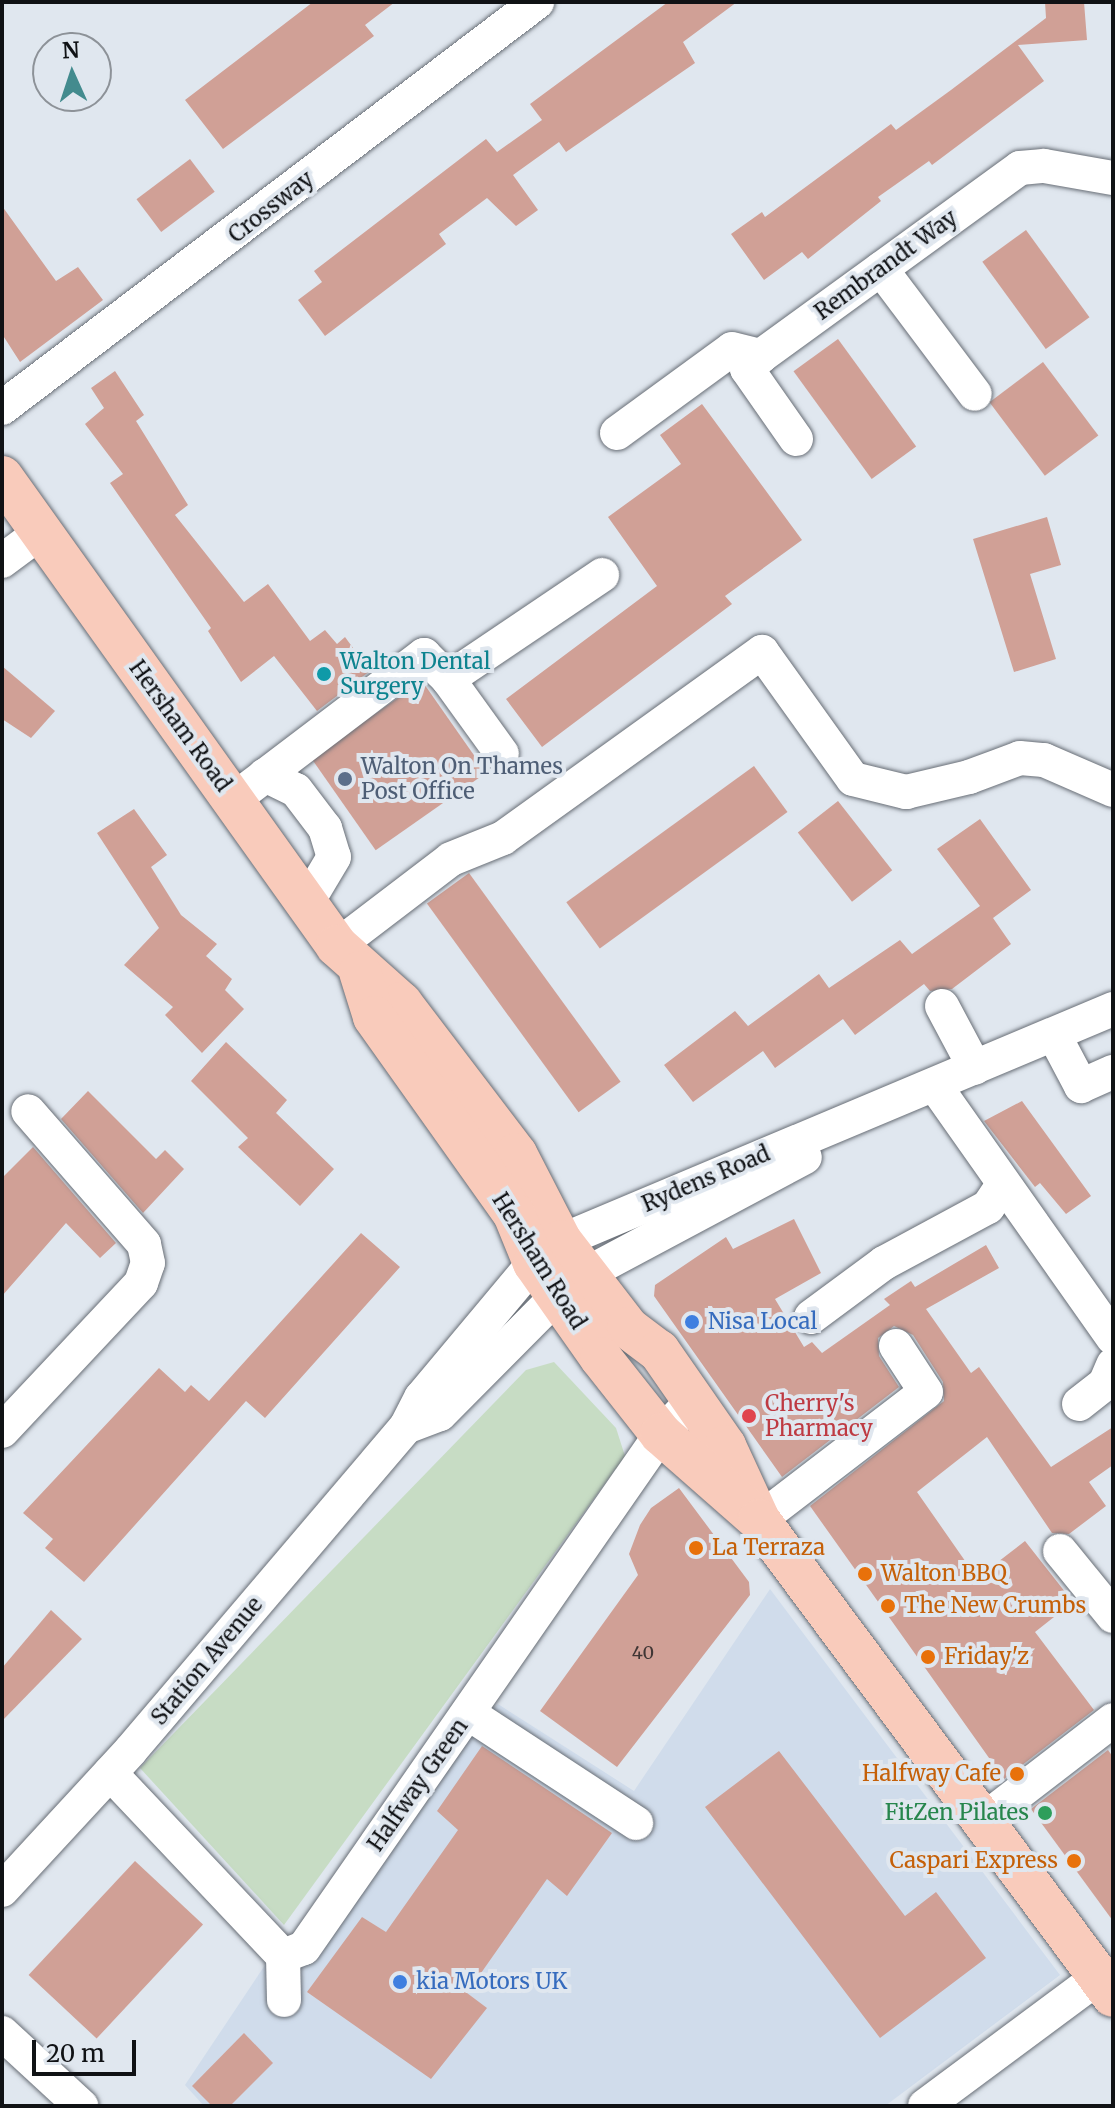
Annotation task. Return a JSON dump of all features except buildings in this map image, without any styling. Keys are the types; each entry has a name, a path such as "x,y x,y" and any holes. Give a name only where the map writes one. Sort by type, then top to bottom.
{"main road":[{"name":"Hersham Road","path":"2,477 348,959 374,1017 514,1214 560,1268 659,1351 725,1446 759,1520"},
{"name":"Hersham Road","path":"560,1268 661,1434 693,1456 759,1520 1106,1987"}],"street":[{"name":"Crossway","path":"2,408 537,2"},
{"name":"Rembrandt Way","path":"761,356 1020,168 1044,166 1113,178"},
{"path":"881,269 975,394"},
{"path":"617,433 732,349 761,356"},
{"path":"761,356 747,369 796,439"},
{"path":"2,561 41,532"},
{"path":"448,679 602,575"},
{"path":"348,959 451,859 503,838 762,652 853,779 906,792 969,777 1020,758 1044,760 1113,790"},
{"path":"233,800 424,655 448,679 502,754"},
{"path":"265,775 296,790 325,828 334,857 306,904"},
{"path":"942,1006 975,1068"},
{"name":"Rydens Road","path":"560,1268 646,1238 787,1170 854,1122 1113,1009"},
{"path":"1054,1035 1081,1086 1113,1072"},
{"path":"936,1087 1003,1185 1089,1298 1113,1338"},
{"path":"2,1431 141,1283 148,1263 144,1244 28,1111"},
{"path":"811,1317 884,1263 977,1216 993,1203 1003,1185"},
{"name":"Station Avenue","path":"2,1890 110,1773 406,1427 440,1414 560,1268"},
{"path":"759,1520 926,1392 896,1346"},
{"path":"1079,1404 1105,1384 1113,1365"},
{"name":"Halfway Green","path":"283,1956 304,1948 661,1434 693,1400"},
{"path":"1060,1551 1113,1616"},
{"path":"468,1713 636,1823"},
{"path":"982,1821 1014,1802 1113,1720"},
{"path":"110,1773 283,1956 284,2000"},
{"path":"925,2106 1106,1987"},
{"path":"2,2033 81,2106"}],"shaded area":[{"path":"770,1589 1060,1975 885,2106 204,2106 185,2085 263,1968 498,1704 634,1791"}],"green space":[{"path":"554,1362 616,1428 625,1456 284,1925 140,1768 526,1370"}],"place":[{"name":"Walton Dental Surgery","path":"324,674"},
{"name":"Walton On Thames Post Office","path":"345,779"},
{"name":"Nisa Local","path":"692,1322"},
{"name":"Cherry's Pharmacy","path":"749,1416"},
{"name":"La Terraza","path":"696,1548"},
{"name":"Walton BBQ","path":"865,1574"},
{"name":"The New Crumbs","path":"888,1606"},
{"name":"Friday'z","path":"928,1657"},
{"name":"Halfway Cafe","path":"1017,1774"},
{"name":"FitZen Pilates","path":"1045,1813"},
{"name":"Caspari Express","path":"1074,1861"},
{"name":"kia Motors UK","path":"400,1982"}]}
